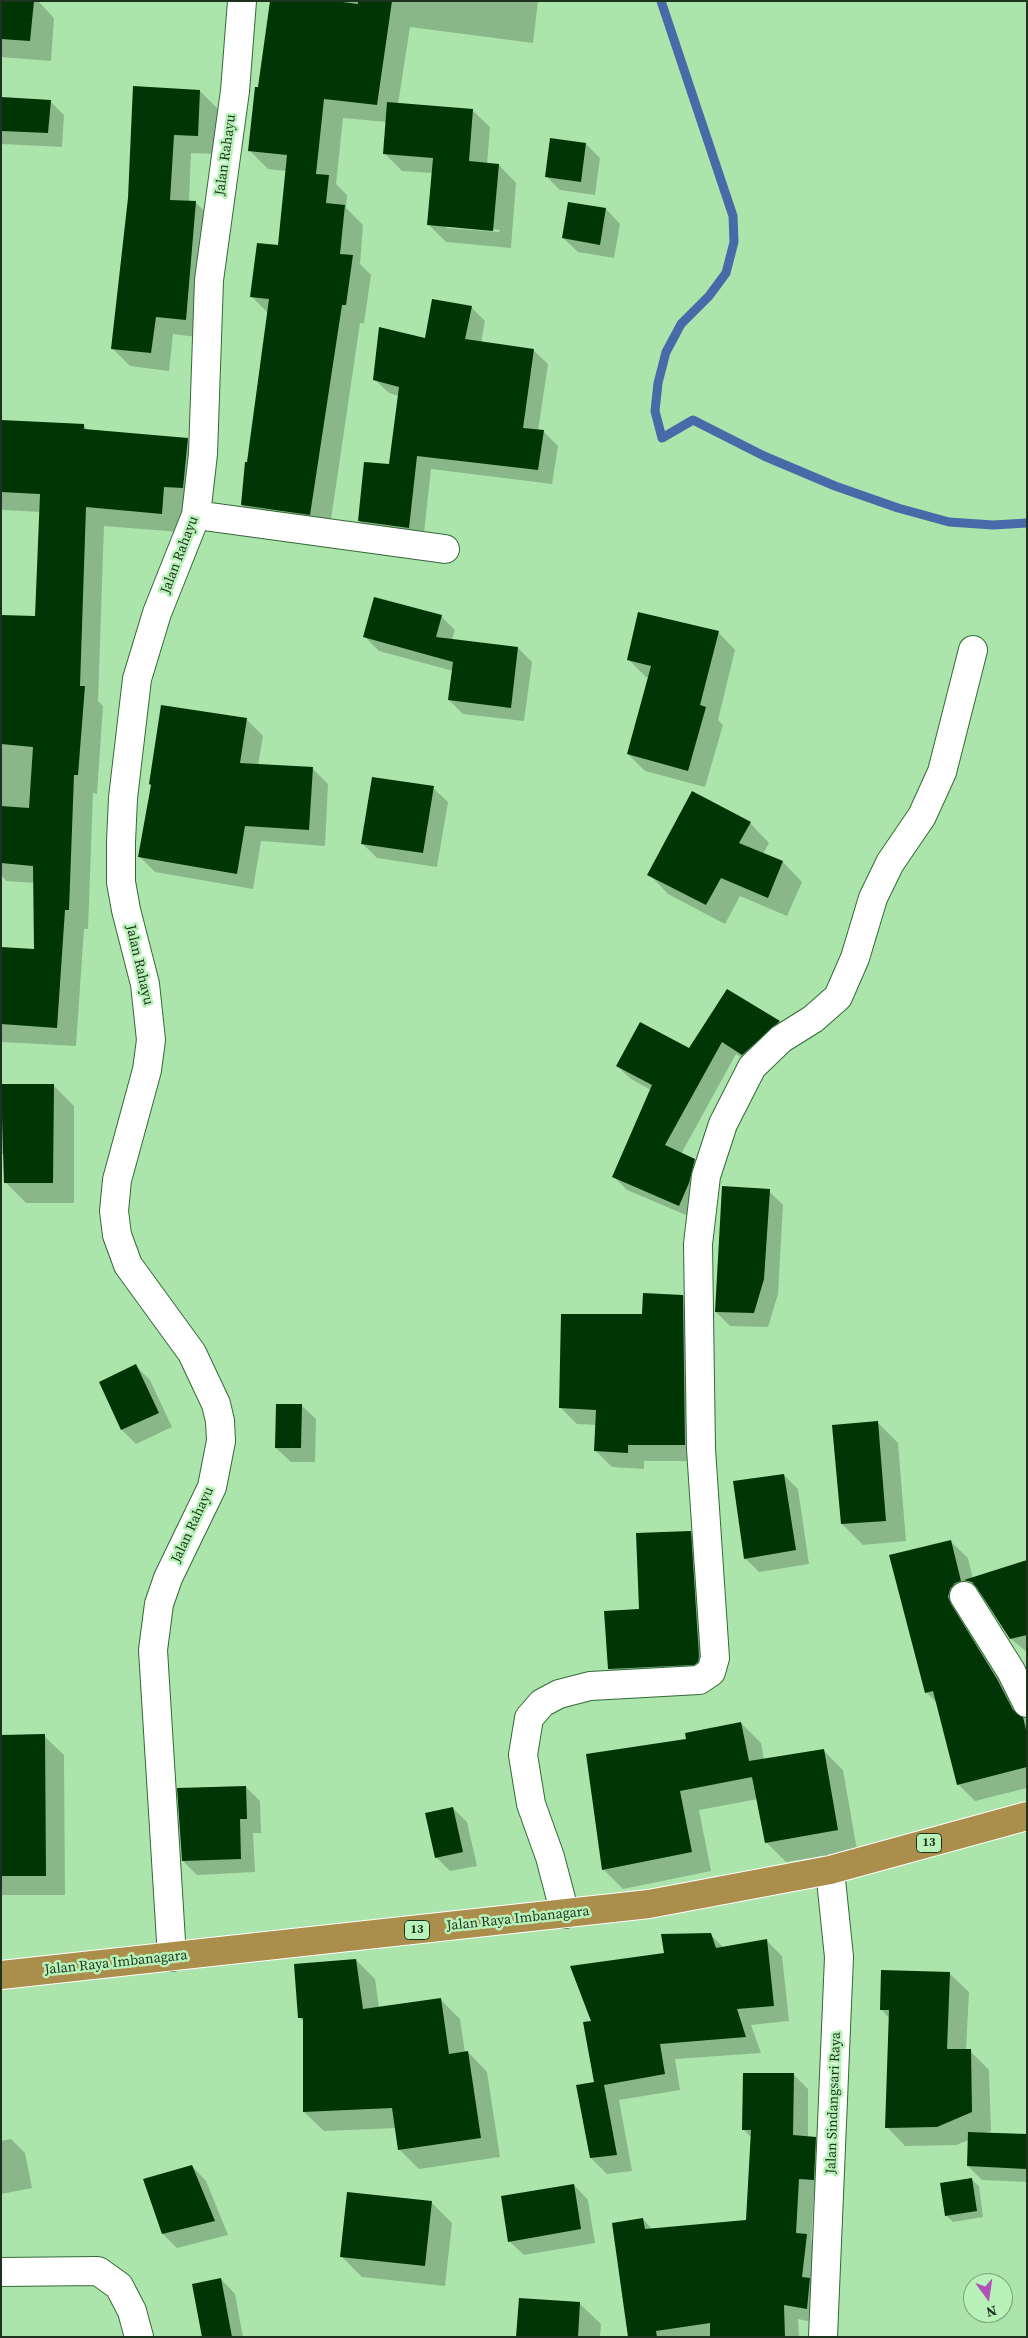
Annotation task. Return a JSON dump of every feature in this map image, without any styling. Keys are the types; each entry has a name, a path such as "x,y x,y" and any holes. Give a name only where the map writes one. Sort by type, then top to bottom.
{"highway":[{"name":"Jalan Raya Imbanagara","path":"1,1975 649,1904 830,1870 1027,1816"}],"street":[{"name":"Jalan Rahayu","path":"172,1957 153,1650 159,1604 168,1578 212,1487 221,1441 220,1421 216,1404 192,1354 128,1265 117,1235 114,1211 117,1180 139,1105 147,1070 151,1040 145,984 126,910 122,882 123,798 137,679 145,647 196,515 203,454 209,280 235,90 242,1"},
{"path":"196,515 446,550"},
{"path":"565,1914 550,1858 531,1804 523,1755 529,1718 542,1704 559,1694 590,1686 699,1680 711,1672 715,1658 701,1449 698,1244 706,1176 723,1124 752,1067 781,1038 813,1020 838,997 855,958 873,898 890,863 922,816 942,772 973,650"},
{"path":"964,1596 1011,1671 1027,1703"},
{"name":"Jalan Sindangsari Raya","path":"823,2337 840,1957 830,1870"},
{"path":"1,2272 98,2271 119,2286 132,2311 139,2337"}],"building":[{"path":"1,1 34,1 30,41 1,39"},
{"path":"270,1 335,1 358,4 358,1 392,1 377,105 324,99 316,174 329,175 326,203 345,205 340,254 353,255 346,305 342,305 310,515 241,505 245,462 247,462 269,299 250,297 257,243 278,245 287,155 248,151 255,87 258,87"},
{"path":"133,86 200,90 198,136 174,135 170,200 196,201 186,320 156,317 151,353 111,349 128,198"},
{"path":"1,97 51,100 48,133 1,131"},
{"path":"387,102 473,109 469,161 499,164 493,231 427,225 433,158 383,154"},
{"path":"550,138 586,143 581,182 545,177"},
{"path":"568,202 606,208 600,245 562,238"},
{"path":"432,299 472,306 465,339 534,349 523,428 544,430 538,470 417,456 409,528 358,521 364,462 389,464 399,387 373,380 379,327 425,338"},
{"path":"1,420 84,424 84,429 188,438 183,488 164,487 162,514 86,507 80,686 85,686 78,775 74,775 69,910 65,910 57,1028 1,1024 1,947 34,949 33,866 1,863 1,806 29,808 33,747 1,744 1,615 35,616 40,494 1,492"},
{"path":"374,597 442,615 436,637 518,647 511,708 448,700 453,662 363,637"},
{"path":"638,612 719,631 700,705 706,707 688,771 627,754 651,666 627,660"},
{"path":"161,705 247,718 240,763 313,767 309,830 245,826 237,874 138,857 151,785 149,784"},
{"path":"372,777 434,786 423,853 361,844"},
{"path":"692,791 751,822 739,843 783,861 768,898 721,878 706,905 647,875"},
{"path":"727,989 780,1021 742,1055 722,1042 665,1145 695,1159 689,1183 679,1206 612,1177 652,1085 616,1066 640,1022 689,1048"},
{"path":"1,1084 54,1084 53,1183 4,1183"},
{"path":"722,1186 770,1189 764,1279 754,1313 715,1312"},
{"path":"643,1293 683,1295 685,1445 628,1445 628,1453 594,1451 596,1410 559,1408 561,1314 642,1314"},
{"path":"136,1364 159,1413 121,1430 99,1382"},
{"path":"276,1404 302,1404 301,1448 275,1448"},
{"path":"878,1421 886,1521 841,1524 832,1425"},
{"path":"784,1474 796,1550 744,1559 733,1481"},
{"path":"691,1531 698,1662 694,1665 608,1669 604,1611 639,1609 636,1533"},
{"path":"951,1540 961,1581 955,1583 950,1589 948,1597 997,1679 1013,1710 1023,1717 1027,1734 1027,1767 957,1785 933,1691 925,1693 889,1555"},
{"path":"1027,1560 1027,1635 1010,1639 977,1588 972,1582 964,1580"},
{"path":"741,1722 749,1761 824,1749 838,1830 765,1843 752,1777 680,1791 692,1852 602,1870 586,1754 686,1739 685,1733"},
{"path":"45,1734 46,1876 1,1876 1,1735"},
{"path":"246,1786 247,1819 240,1819 241,1859 182,1861 177,1788"},
{"path":"453,1807 463,1852 435,1858 425,1813"},
{"path":"711,1933 716,1948 767,1939 774,2006 737,2009 746,2037 660,2044 665,2074 604,2085 617,2155 590,2158 576,2085 594,2082 583,2022 591,2021 570,1966 664,1953 661,1934"},
{"path":"356,1959 363,2009 441,1998 449,2054 468,2051 481,2138 398,2150 392,2108 303,2112 303,2018 298,2018 294,1964"},
{"path":"881,1970 950,1972 947,2049 971,2049 972,2112 937,2127 885,2128 889,2010 880,2010"},
{"path":"743,2073 794,2073 793,2135 816,2137 814,2180 799,2179 796,2233 807,2234 802,2277 810,2278 807,2309 784,2305 785,2337 710,2337 710,2323 656,2331 657,2337 628,2337 612,2223 643,2218 645,2229 746,2220 751,2130 742,2130"},
{"path":"968,2132 1027,2134 1026,2169 967,2166"},
{"path":"192,2165 215,2221 162,2234 143,2179"},
{"path":"972,2178 977,2211 945,2216 940,2183"},
{"path":"574,2184 581,2229 508,2242 501,2196"},
{"path":"347,2192 432,2201 425,2266 340,2257"},
{"path":"221,2278 232,2337 202,2337 192,2284"},
{"path":"519,2298 580,2302 578,2337 516,2337"}],"waterway":[{"path":"661,1 733,216 734,242 726,273 709,296 681,324 666,352 658,383 655,411 662,438 693,420 764,456 835,486 898,508 949,522 993,525 1027,523"}]}
